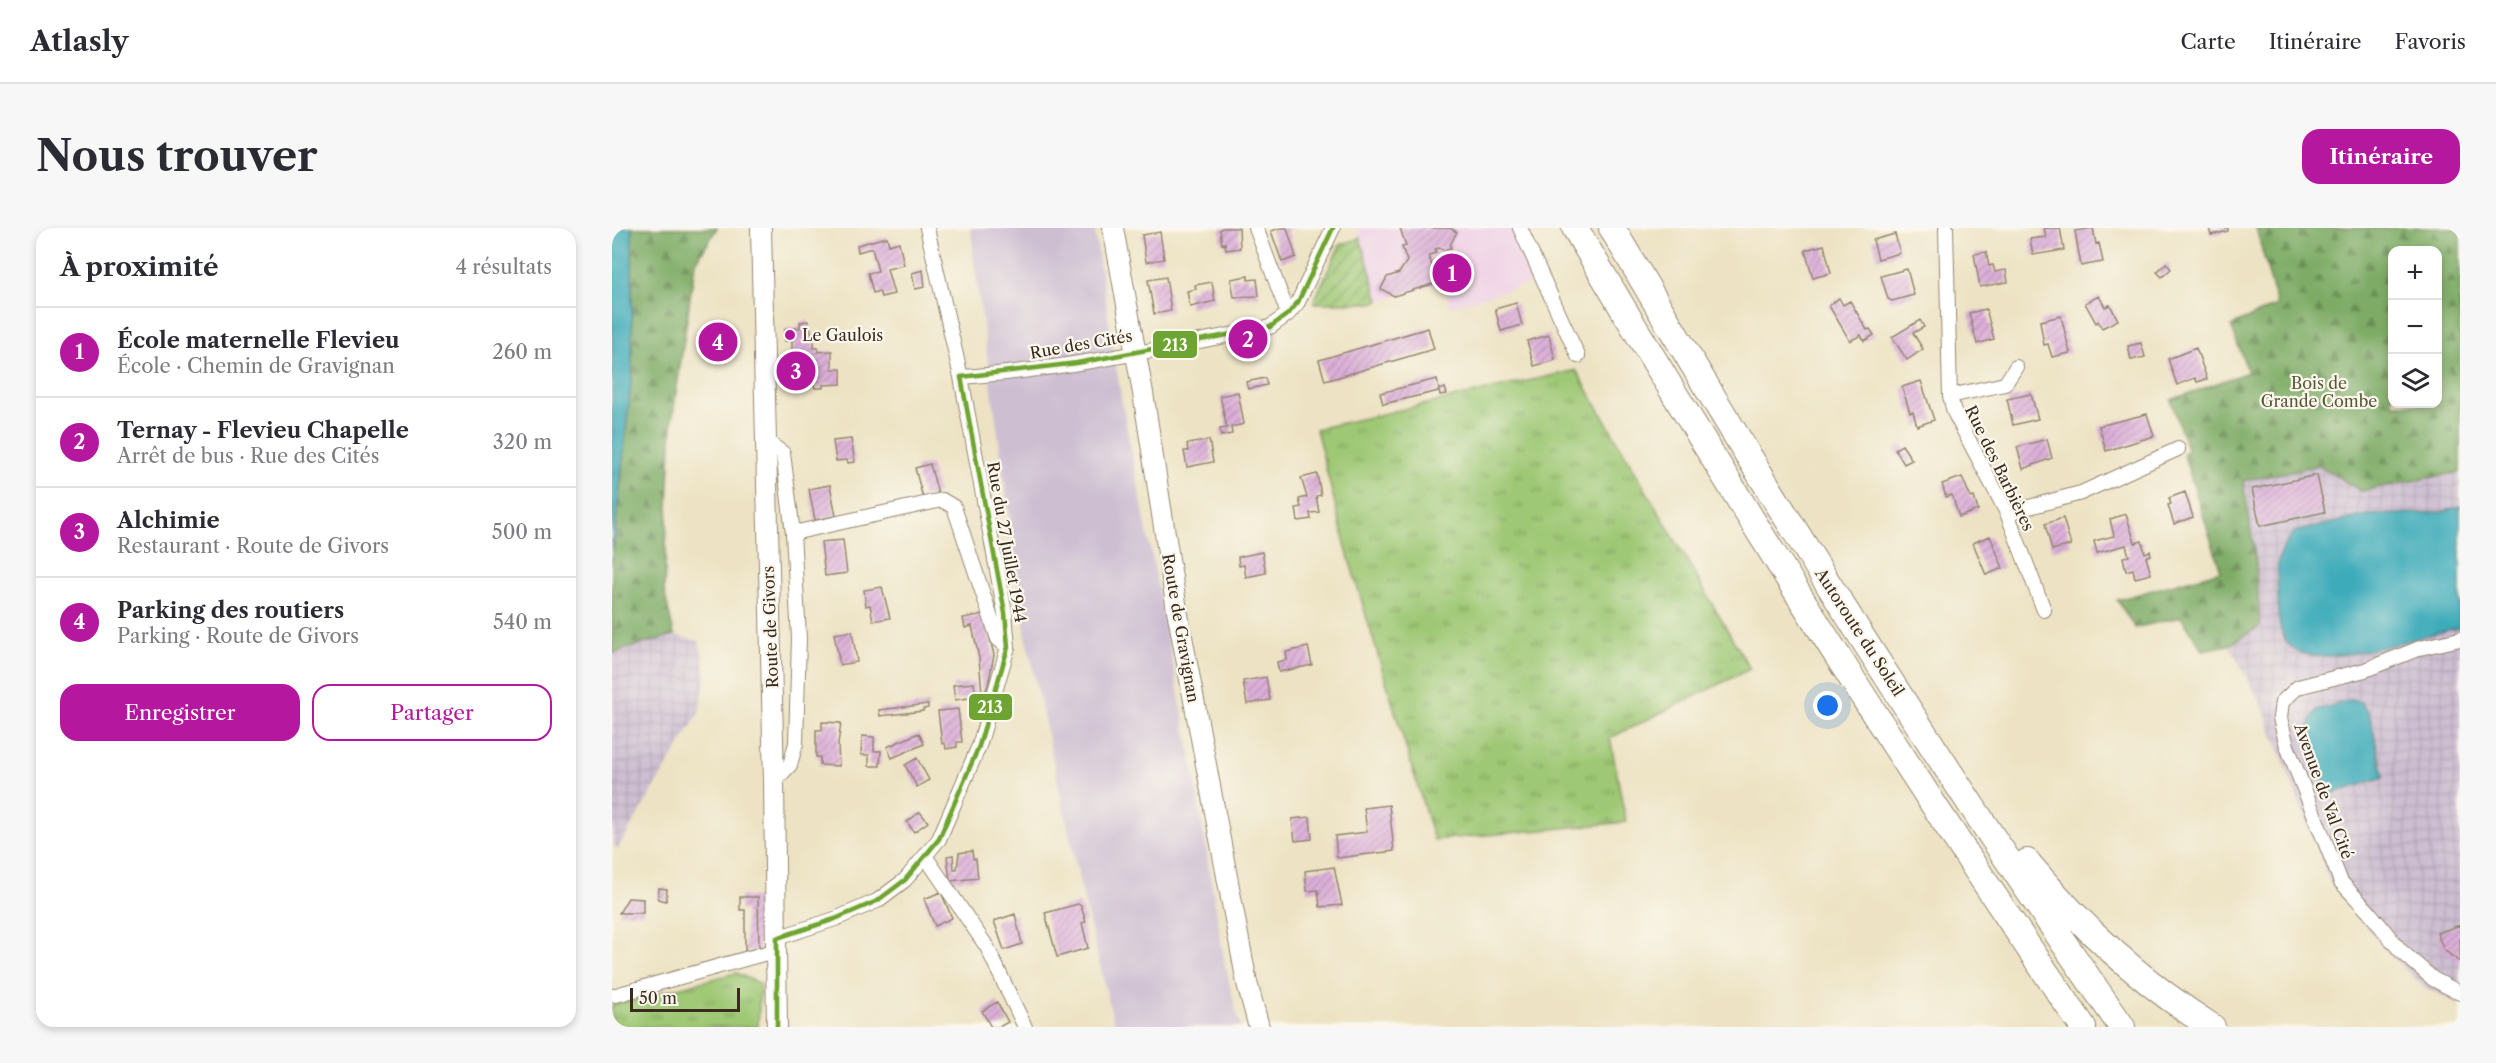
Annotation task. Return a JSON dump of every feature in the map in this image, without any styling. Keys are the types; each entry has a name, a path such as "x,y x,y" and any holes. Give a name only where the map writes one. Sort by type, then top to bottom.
{"highway":[{"name":"Autoroute du Soleil","path":"1575,228 1701,441 1779,567 2008,918 2083,1027"},
{"name":"Autoroute du Soleil","path":"1612,228 1738,440 1946,765 2122,1027"},
{"path":"1946,765 2057,898 2088,930 2160,991 2212,1027"},
{"path":"2008,918 2063,1027"}],"street":[{"name":"Route de Givors","path":"761,228 774,782 777,1027"},
{"name":"Rue du 27 Juillet 1944","path":"616,995 777,944 877,901 905,880 939,839 979,746 1008,647 1005,613 961,377 927,228"},
{"name":"Route de Gravignan","path":"1113,228 1177,610 1247,983 1259,1027"},
{"path":"1257,228 1288,314"},
{"name":"Rue des Cités","path":"961,377 992,375 1105,358 1270,327 1288,314 1298,302 1333,228"},
{"path":"1520,228 1578,356"},
{"name":"Rue des Barbières","path":"1946,228 1950,396 1954,412 2007,513 2044,610"},
{"path":"1950,396 2005,384 2016,367"},
{"path":"767,442 783,453 793,533 799,638 796,743 790,765 774,782"},
{"path":"2007,513 2081,493 2178,449"},
{"path":"793,533 942,500 954,507 998,639 1008,647"},
{"name":"Avenue de Val Cité","path":"2460,639 2420,648 2365,670 2298,687 2282,702 2280,718 2288,746 2341,882 2400,950 2433,979 2460,993"},
{"path":"925,856 987,947 1025,1027"}],"shaded area":[{"path":"971,228 1094,228 1122,403 1191,757 1225,965 1240,1027 1115,1027 1084,901 1026,637"},
{"path":"1357,228 1514,228 1538,281 1450,307 1443,282 1379,301"},
{"path":"2319,465 2362,491 2460,472 2460,1004 2426,988 2388,953 2330,882 2261,703 2229,645 2260,625 2256,562 2243,481"},
{"path":"674,635 699,641 706,674 699,713 617,850 612,841 612,653"}],"green space":[{"path":"632,228 717,228 695,264 672,421 664,590 674,635 612,653 612,561 632,373"},
{"name":"Bois de Grande Combe","path":"2256,228 2460,228 2460,472 2361,491 2319,465 2243,481 2256,562 2260,626 2229,645 2203,650 2181,617 2135,628 2117,600 2221,571 2183,453 2188,451 2171,400 2248,372 2231,326 2277,305"},
{"path":"1360,238 1379,301 1313,303 1340,245"},
{"path":"1576,370 1750,669 1610,738 1626,822 1434,840 1349,559 1316,429"},
{"path":"736,973 760,984 758,1027 612,1027 612,1005"}],"water":[{"path":"612,228 632,228 632,373 612,561"},
{"path":"2460,506 2460,627 2378,648 2333,656 2314,656 2299,652 2288,644 2278,618 2277,572 2280,555 2294,532 2367,515 2442,512"},
{"path":"2351,700 2360,702 2369,712 2384,777 2328,795 2312,744 2310,722 2317,710"}],"building":[{"path":"1239,228 1240,248 1226,250 1225,243 1222,244 1220,230"},
{"path":"1287,228 1296,257 1282,262 1271,231"},
{"path":"1400,228 1450,228 1457,232 1450,245 1451,248 1435,249 1436,253 1429,255 1436,283 1394,296 1381,289 1387,277 1399,273 1407,261 1402,247 1406,246"},
{"path":"2044,228 2060,228 2064,250 2033,255 2030,239 2046,237"},
{"path":"2093,228 2103,262 2081,266 2075,231"},
{"path":"2209,228 2228,228 2228,231 2211,235"},
{"path":"1160,232 1164,259 1146,262 1142,235"},
{"path":"1895,234 1900,253 1878,259 1873,240"},
{"path":"887,237 889,245 899,242 904,265 887,269 894,294 881,297 879,291 873,293 868,273 878,271 872,248 858,252 857,245"},
{"path":"1824,245 1831,273 1813,278 1805,250"},
{"path":"1986,252 1989,266 1993,265 1995,272 2006,270 2008,282 1980,287 1974,254"},
{"path":"2166,263 2171,269 2162,277 2157,272"},
{"path":"1907,269 1914,295 1892,301 1888,299 1881,276"},
{"path":"923,270 925,287 915,289 912,273"},
{"path":"1248,276 1248,280 1257,279 1259,296 1234,297 1231,279"},
{"path":"1166,277 1171,311 1154,314 1148,280"},
{"path":"1212,282 1215,301 1190,307 1187,291 1196,289 1195,285"},
{"path":"2099,296 2105,307 2110,305 2118,320 2102,328 2098,321 2096,323 2085,303"},
{"path":"1839,298 1843,305 1850,301 1867,330 1870,329 1874,335 1864,341 1861,335 1850,341 1829,306"},
{"path":"1516,303 1522,325 1501,331 1495,309"},
{"path":"1986,309 1994,339 1977,344 1969,313"},
{"path":"2061,316 2070,353 2052,357 2048,344 2044,345 2040,321"},
{"path":"1920,320 1924,327 1913,333 1923,349 1907,360 1892,337"},
{"path":"808,321 814,348 818,348 818,352 832,351 832,369 841,369 841,384 823,385 823,388 815,388 814,385 792,386 792,341 785,341 785,329 800,328 800,322"},
{"path":"1428,328 1434,349 1325,381 1319,360"},
{"path":"1549,335 1555,360 1534,366 1527,341"},
{"path":"2141,343 2145,357 2131,360 2128,346"},
{"path":"2196,348 2207,379 2197,382 2195,378 2177,385 2168,359"},
{"path":"1265,378 1267,385 1248,389 1246,382"},
{"path":"1437,379 1439,390 1445,388 1447,394 1440,395 1439,391 1383,404 1380,393"},
{"path":"1921,381 1934,420 1917,426 1913,412 1910,413 1902,387"},
{"path":"1238,392 1244,424 1231,427 1232,434 1221,436 1220,429 1227,428 1220,396"},
{"path":"2031,394 2038,419 2013,425 2007,399"},
{"path":"2147,414 2154,436 2106,451 2099,426"},
{"path":"851,439 855,462 836,461 833,441"},
{"path":"2047,439 2052,458 2023,469 2017,447"},
{"path":"1209,440 1213,462 1187,467 1184,451 1188,451 1187,444"},
{"path":"1902,445 1912,460 1904,464 1895,449"},
{"path":"930,464 938,494 923,498 915,468"},
{"path":"1317,474 1321,495 1316,496 1319,512 1310,513 1311,519 1298,521 1296,508 1301,507 1299,499 1307,497 1301,478"},
{"path":"2317,475 2325,512 2260,526 2252,489"},
{"path":"1962,477 1971,498 1974,497 1978,510 1959,517 1952,495 1946,497 1942,484"},
{"path":"830,485 836,516 815,520 809,489"},
{"path":"2185,492 2193,517 2174,524 2168,505 2171,504 2169,498"},
{"path":"2126,514 2135,543 2142,541 2145,553 2150,551 2151,555 2146,557 2151,574 2135,578 2133,569 2126,571 2123,557 2129,556 2126,545 2097,553 2094,541 2114,536 2110,519"},
{"path":"2063,518 2071,545 2052,550 2045,524"},
{"path":"1990,536 2003,568 1986,575 1973,543"},
{"path":"843,540 847,573 825,576 821,542"},
{"path":"1262,552 1266,573 1246,577 1244,565 1239,566 1238,557"},
{"path":"882,587 890,618 873,621 870,605 866,606 864,590"},
{"path":"984,614 994,655 988,685 982,693 979,658 972,626 965,628 963,618"},
{"path":"852,631 857,662 840,665 834,634"},
{"path":"1308,647 1312,665 1279,672 1277,662 1287,660 1286,652"},
{"path":"1266,677 1270,700 1247,704 1243,681"},
{"path":"974,683 976,697 955,700 953,685"},
{"path":"928,704 928,708 923,711 880,716 879,710"},
{"path":"958,709 962,742 957,742 957,747 946,749 945,743 942,744 938,711"},
{"path":"822,722 841,723 838,744 839,766 820,765 820,757 816,757 816,730 822,730"},
{"path":"919,733 924,744 892,758 887,747"},
{"path":"862,736 874,737 874,751 881,751 880,766 869,766 869,755 861,755"},
{"path":"917,758 929,780 917,787 905,765"},
{"path":"1389,805 1394,851 1337,858 1335,836 1367,832 1364,808"},
{"path":"920,812 928,822 914,832 907,822"},
{"path":"1310,817 1312,839 1295,841 1292,819"},
{"path":"972,851 973,859 976,859 978,878 950,881 947,856 953,855 954,869 957,869 959,853"},
{"path":"1334,867 1342,905 1320,907 1318,890 1307,891 1305,871"},
{"path":"659,888 667,889 666,901 658,899"},
{"path":"941,892 952,918 935,926 924,899"},
{"path":"740,897 758,897 759,949 745,953 745,910 740,910"},
{"path":"628,898 643,899 643,913 619,913"},
{"path":"1078,904 1081,906 1086,922 1082,923 1088,948 1057,957 1045,913"},
{"path":"1015,914 1022,944 1004,950 994,921"},
{"path":"2460,925 2460,962 2444,950 2437,933"},
{"path":"997,1002 1008,1022 999,1027 991,1027 982,1011"}],"transit line":[{"name":"213","path":"961,377 1077,363 1270,327 1288,314 1298,302 1333,228"},
{"name":"213","path":"777,938 835,919 877,901 905,880 939,839 979,746 1008,647 1005,613 961,377"},
{"name":"213","path":"777,938 777,1027"}],"place":[{"name":"École maternelle Flevieu","path":"1452,273"},
{"name":"Le Gaulois","path":"790,335"},
{"name":"Ternay - Flevieu Chapelle","path":"1248,339"},
{"name":"Parking des routiers","path":"718,342"},
{"name":"Alchimie","path":"796,371"}]}
